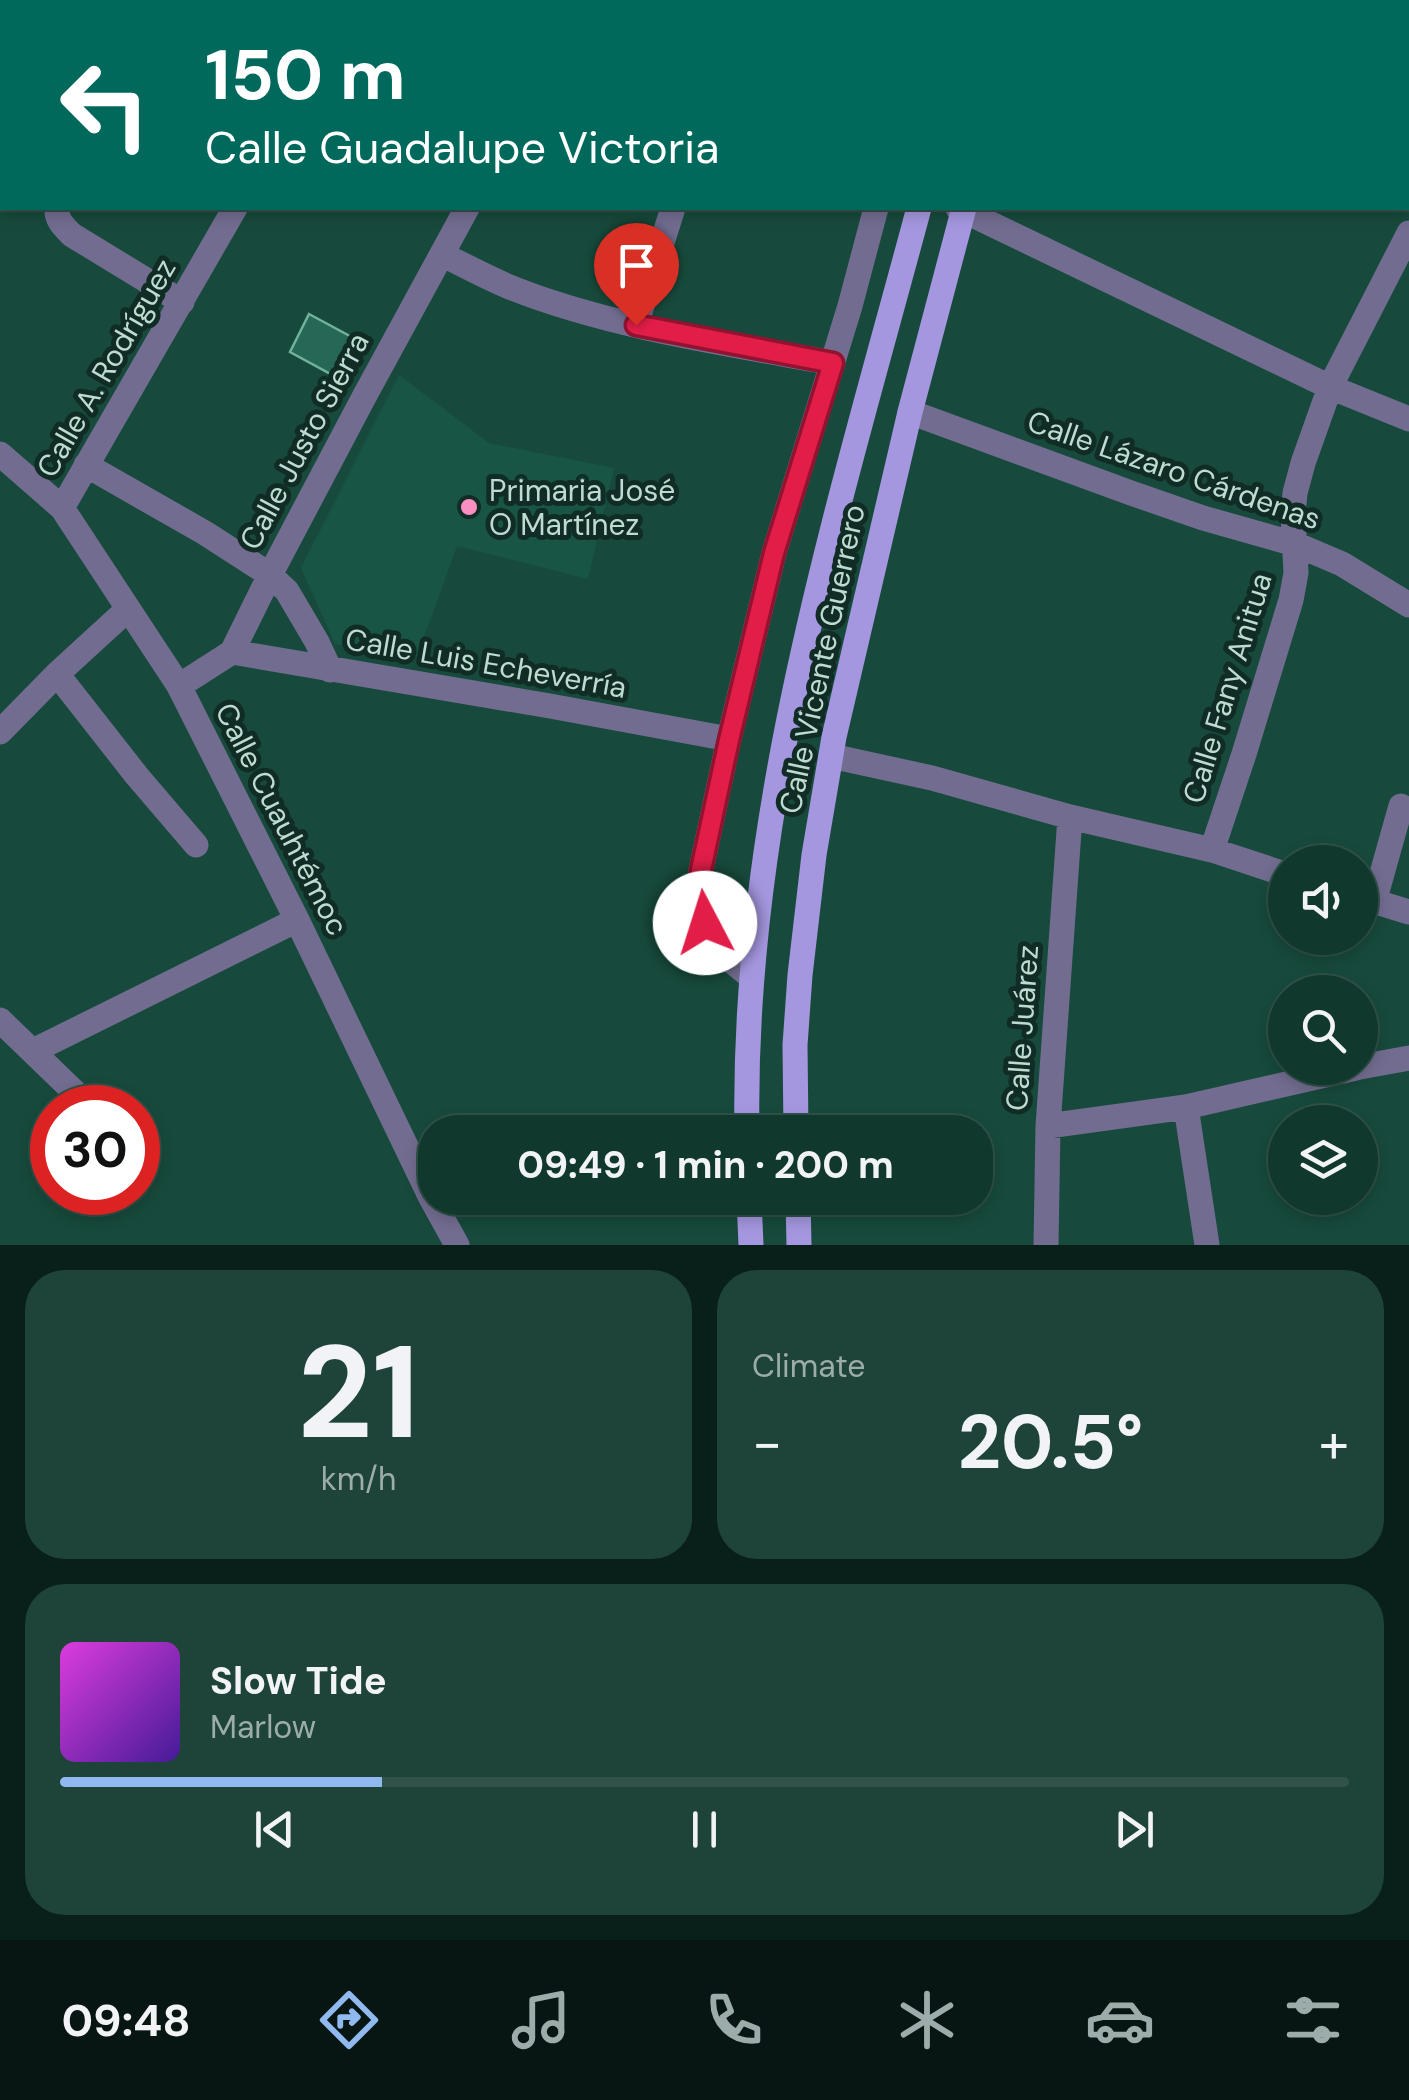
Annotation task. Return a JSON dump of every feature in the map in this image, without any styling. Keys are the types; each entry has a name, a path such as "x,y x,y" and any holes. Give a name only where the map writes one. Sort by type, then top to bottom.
{"main road":[{"name":"Calle Vicente Guerrero","path":"747,1115 750,976 768,833 799,666 919,210"},
{"name":"Calle Vicente Guerrero","path":"796,1115 800,974 831,756 960,210"},
{"path":"750,1215 751,1245"},
{"path":"799,1215 800,1245"}],"street":[{"path":"58,210 61,224 72,235 182,302"},
{"name":"Calle A. Rodríguez","path":"62,508 235,210"},
{"name":"Calle Justo Sierra","path":"232,652 466,210"},
{"path":"636,325 672,210"},
{"path":"750,976 713,941 700,899 701,870 774,553 875,210"},
{"path":"965,210 1330,387 1409,419"},
{"name":"Calle Fany Anitua","path":"1212,850 1291,600 1296,573 1292,514 1303,463 1330,387 1409,233"},
{"path":"443,255 510,287 636,325 833,363"},
{"name":"Calle Lázaro Cárdenas","path":"910,412 1130,493 1295,544 1342,564 1409,605"},
{"name":"Calle Cuauhtémoc","path":"0,454 62,508 180,686 457,1245"},
{"path":"86,465 270,575 287,591 330,670"},
{"path":"0,732 128,609"},
{"path":"180,686 232,652"},
{"name":"Calle Luis Echeverría","path":"232,652 729,740"},
{"path":"57,674 196,845"},
{"path":"831,756 1212,850 1268,868"},
{"path":"1378,869 1401,806"},
{"name":"Calle Juárez","path":"1046,1245 1048,1126 1070,817"},
{"path":"1378,902 1409,912"},
{"path":"32,1051 296,920"},
{"path":"0,1020 67,1085"},
{"path":"1378,1063 1409,1058"},
{"path":"1048,1126 1186,1107 1281,1085"},
{"path":"1186,1107 1207,1245"}],"shaded area":[{"name":"Primaria José O Martínez","path":"399,375 489,443 614,468 588,579 457,546 417,656 335,644 301,568"}],"building":[{"path":"309,314 359,341 338,378 290,352"}],"place":[{"name":"Primaria José O Martínez","path":"469,507"}],"route":[{"path":"636,325 833,363 774,553 729,740 701,870 700,899 705,923"}]}
